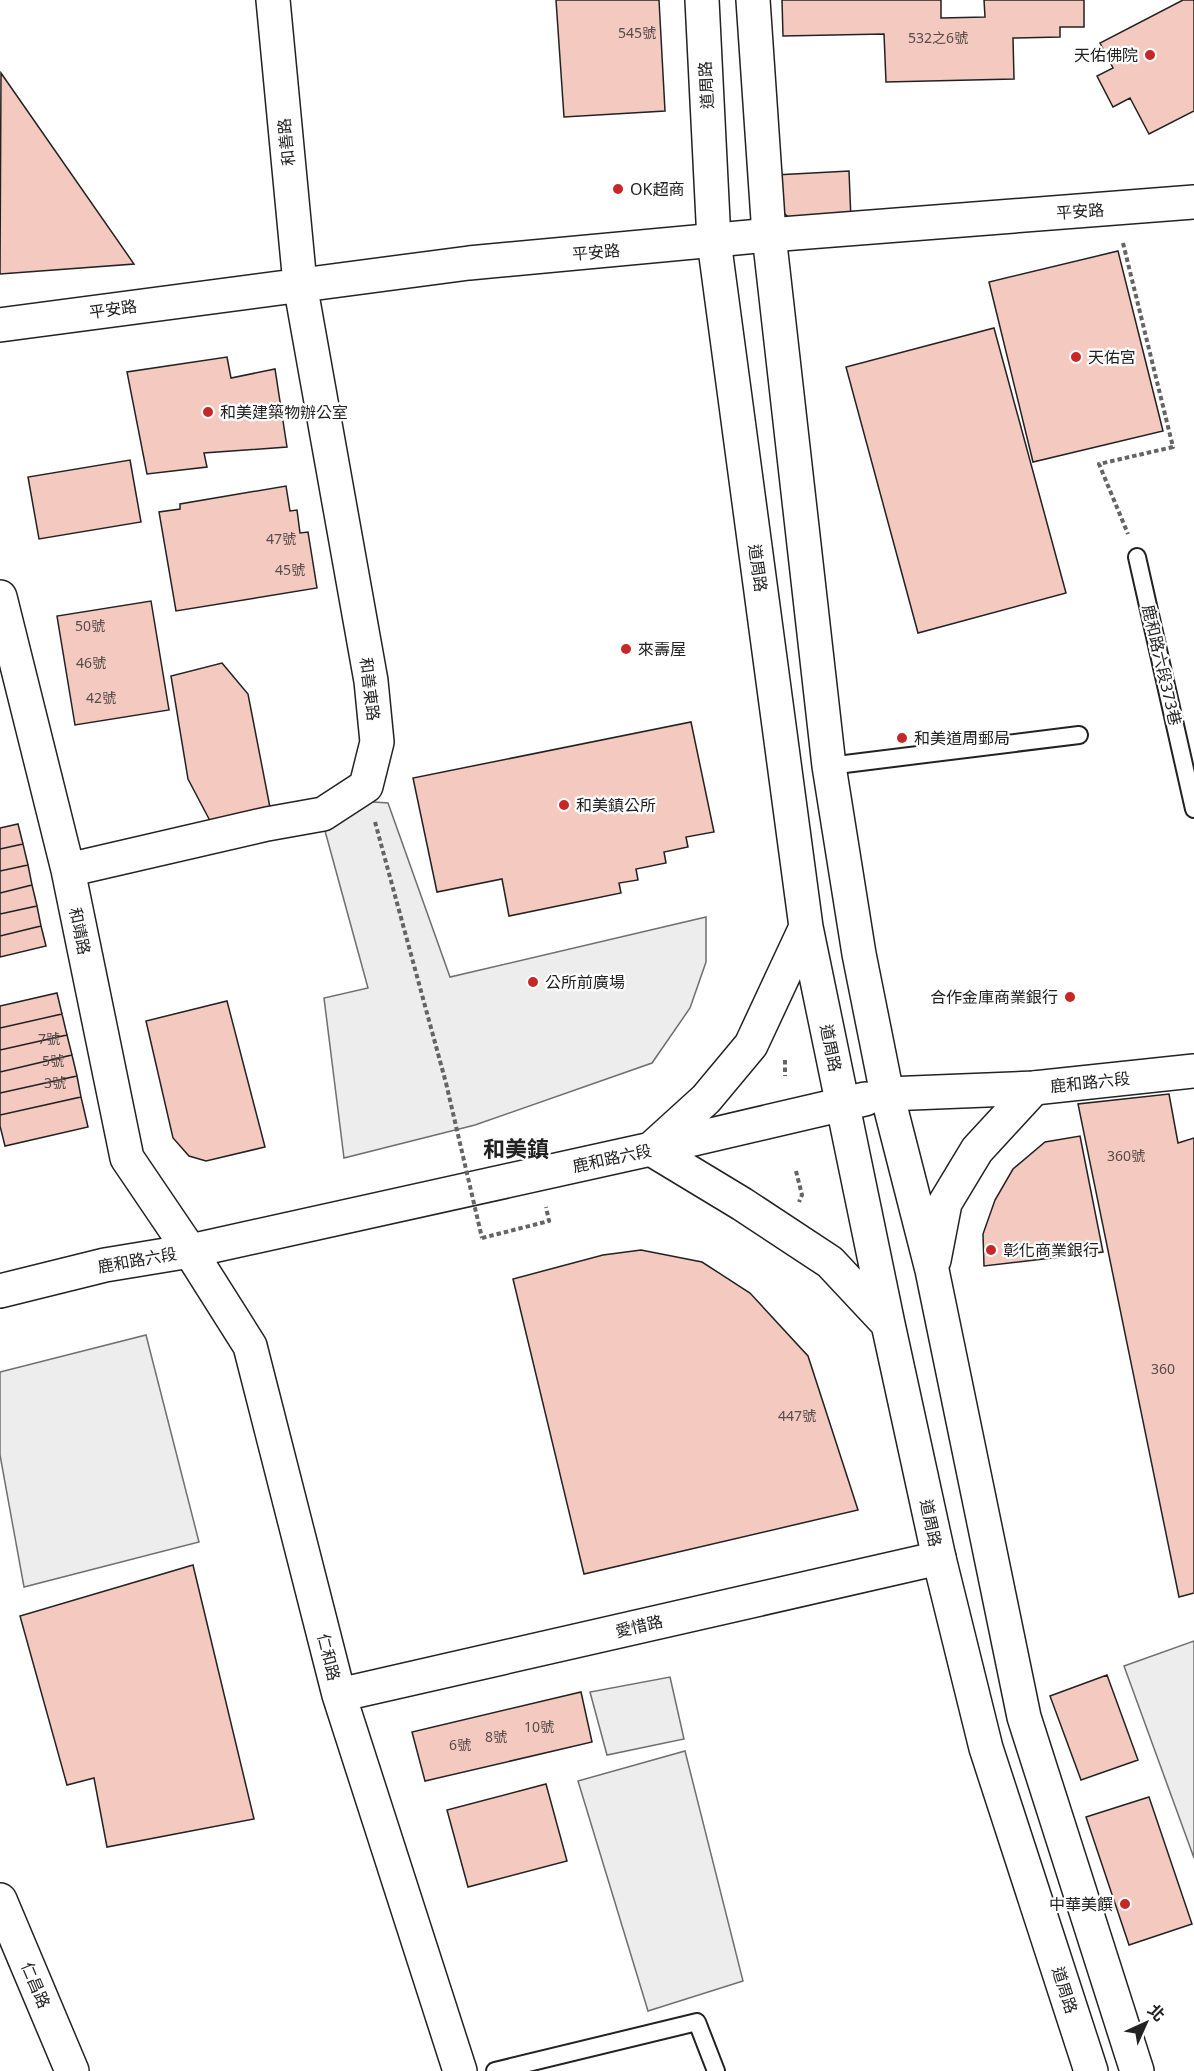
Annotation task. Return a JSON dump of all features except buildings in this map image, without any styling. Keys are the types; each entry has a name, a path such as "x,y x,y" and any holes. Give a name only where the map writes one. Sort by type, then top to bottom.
{"main road":[{"name":"和善路","path":"273,0 300,284"},
{"name":"道周路","path":"702,0 714,242 806,927 939,1558 986,1748 1091,2071"},
{"path":"753,0 770,235 829,766 859,954 887,1094 932,1270 1024,1717 1137,2071"},
{"name":"平安路","path":"0,325 469,263 770,235 1194,202"},
{"name":"和善東路","path":"300,284 371,681 376,742 366,786"},
{"name":"和靖路","path":"0,597 68,870 127,1158 190,1251"},
{"path":"68,870 323,813 366,786"},
{"path":"806,927 751,1045 706,1099 651,1149 742,1204 830,1262 888,1324"},
{"name":"鹿和路六段","path":"0,1291 105,1265 190,1251 887,1094 1034,1088 1194,1071"},
{"path":"932,1270 945,1203 977,1150 1034,1088"},
{"name":"仁和路","path":"190,1251 250,1346 339,1695 460,2071"},
{"name":"愛惜路","path":"339,1695 939,1558"},
{"name":"仁昌路","path":"0,1900 72,2071"}],"lane":[{"name":"鹿和路六段373巷","path":"1137,557 1194,809"},
{"path":"829,766 1079,735"},
{"path":"495,2071 697,2022 716,2071"}],"path":[{"path":"1114,209 1173,447 1099,464 1137,557"},
{"path":"366,786 446,1083 482,1238 549,1221"},
{"path":"796,1171 802,1195 796,1209"}],"shaded area":[{"name":"公所前廣場","path":"316,798 388,803 450,977 706,917 706,962 690,1008 652,1063 475,1125 344,1158 324,998 368,988"},
{"path":"146,1335 199,1542 24,1587 0,1455 0,1372"},
{"path":"1194,1641 1194,1858 1124,1666"},
{"path":"670,1677 684,1739 607,1755 590,1692"},
{"path":"685,1751 743,1981 648,2011 578,1781"}],"place":[{"name":"天佑佛院","path":"1150,55"},
{"name":"OK超商","path":"618,189"},
{"name":"天佑宮","path":"1076,357"},
{"name":"和美建築物辦公室","path":"208,412"},
{"name":"來壽屋","path":"626,649"},
{"name":"和美道周郵局","path":"902,738"},
{"name":"和美鎮公所","path":"564,805"},
{"name":"公所前廣場","path":"533,982"},
{"name":"合作金庫商業銀行","path":"1070,997"},
{"name":"彰化商業銀行","path":"991,1250"},
{"name":"中華美饌","path":"1125,1904"}],"district":[{"name":"和美鎮","path":"516,1148"}]}
